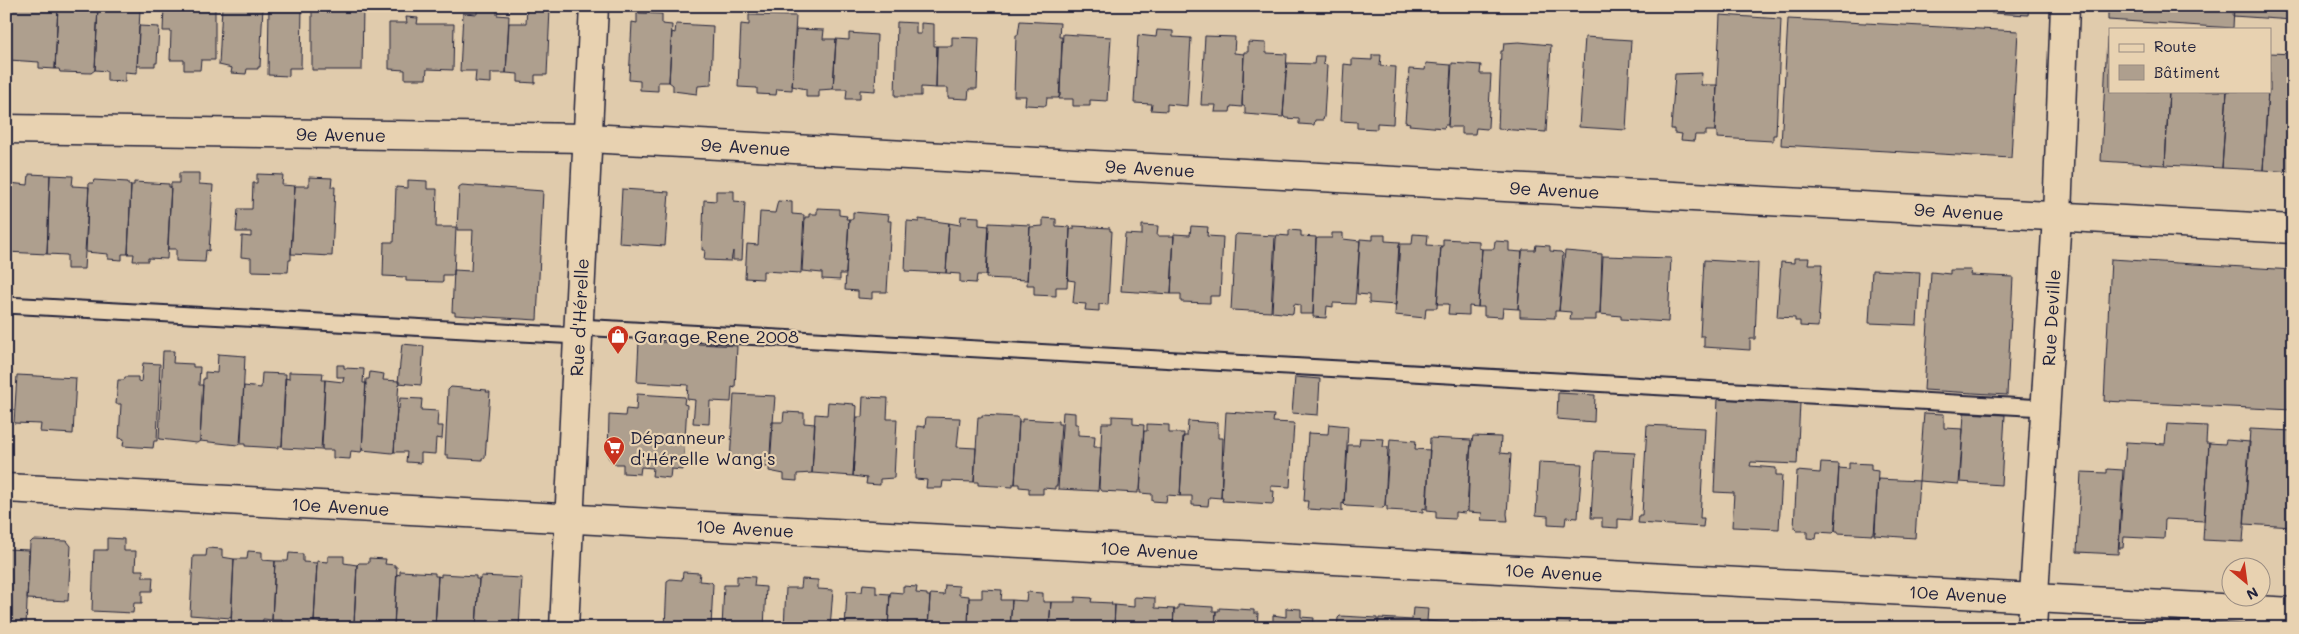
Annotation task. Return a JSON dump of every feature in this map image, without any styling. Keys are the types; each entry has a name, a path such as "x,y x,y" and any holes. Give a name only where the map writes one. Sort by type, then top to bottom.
{"street":[{"name":"Rue d'Hérelle","path":"564,628 594,6"},
{"name":"Rue Deville","path":"2032,628 2057,216 2065,6"},
{"name":"9e Avenue","path":"6,129 588,138 2293,229"},
{"name":"10e Avenue","path":"6,488 2293,612"}],"lane":[{"path":"6,304 578,331 2046,408"}],"building":[{"path":"12,6 58,6 55,69 39,68 39,62 9,60"},
{"path":"58,6 98,7 95,70 91,73 60,72 59,69 55,69"},
{"path":"98,6 140,9 137,73 125,72 125,82 107,81 107,71 95,70"},
{"path":"164,6 215,6 215,60 201,60 200,70 184,70 184,60 170,60 171,31 163,31"},
{"path":"222,6 263,6 260,67 258,69 247,69 246,74 231,73 232,68 219,65"},
{"path":"269,6 302,6 301,68 289,68 289,76 268,75"},
{"path":"312,6 363,6 362,70 312,70"},
{"path":"477,6 497,6 497,15 509,16 506,73 491,73 491,83 475,82 476,71 460,71 463,13 477,14"},
{"path":"1992,6 2029,6 2028,15 1991,13"},
{"path":"2108,6 2234,6 2233,28 2108,20"},
{"path":"2234,6 2293,6 2293,20 2233,16"},
{"path":"527,8 550,9 547,75 535,75 535,83 518,82 518,74 506,73 509,23 526,23"},
{"path":"637,13 662,14 662,24 672,25 669,82 658,82 658,91 640,90 640,81 629,80 632,22 637,23"},
{"path":"749,15 796,16 792,90 777,89 776,95 757,94 757,88 738,87 741,24 749,25"},
{"path":"1720,15 1781,19 1776,135 1773,135 1773,141 1717,138 1717,132 1715,131"},
{"path":"406,17 418,18 417,24 454,24 453,70 427,69 426,79 405,79 405,70 389,69 389,23 407,23"},
{"path":"1788,19 2018,31 2011,158 1781,145"},
{"path":"1020,21 1060,23 1059,37 1062,37 1060,96 1058,98 1047,98 1046,106 1025,105 1026,96 1014,96 1016,35 1018,35"},
{"path":"897,22 916,23 916,34 921,34 921,23 934,24 934,46 937,46 936,88 921,87 921,96 895,96"},
{"path":"676,24 713,26 711,85 698,86 697,94 673,91 673,85 669,82 672,32 675,33"},
{"path":"139,26 159,27 157,63 155,63 155,66 137,66"},
{"path":"796,29 824,30 823,39 836,39 833,89 819,90 819,97 806,97 806,89 792,86"},
{"path":"1157,30 1173,31 1173,37 1191,38 1187,106 1167,104 1167,111 1151,110 1152,104 1134,103 1138,35 1156,37"},
{"path":"849,33 877,35 875,91 860,90 860,99 846,99 847,89 833,89 836,39 849,40"},
{"path":"1063,34 1111,37 1107,101 1090,100 1090,106 1073,106 1073,99 1059,99"},
{"path":"1205,36 1235,37 1234,53 1244,54 1242,107 1231,106 1230,112 1215,112 1216,105 1201,105"},
{"path":"952,37 979,38 977,89 969,89 968,99 948,98 948,88 936,88 937,46 952,46"},
{"path":"1585,37 1631,40 1626,130 1579,127"},
{"path":"2107,38 2109,38 2109,92 2169,92 2165,165 2101,161"},
{"path":"1248,42 1266,43 1266,53 1287,54 1283,117 1245,114 1245,107 1242,105 1244,52 1248,52"},
{"path":"1519,42 1551,45 1546,132 1498,129 1501,51 1503,51 1504,43"},
{"path":"2272,53 2293,54 2293,172 2263,170 2268,92 2272,92"},
{"path":"1372,55 1381,55 1380,66 1396,67 1393,124 1377,123 1377,129 1357,128 1357,122 1341,121 1344,64 1352,65 1352,59 1372,60"},
{"path":"1315,56 1324,56 1323,64 1327,65 1324,117 1323,120 1315,120 1314,125 1299,124 1299,119 1285,118 1283,115 1287,63 1314,64"},
{"path":"1426,63 1451,65 1448,125 1445,125 1444,128 1409,125 1410,123 1405,122 1409,69 1425,70"},
{"path":"1452,63 1481,65 1480,74 1491,74 1487,129 1476,128 1475,134 1462,134 1462,127 1448,127"},
{"path":"1702,73 1701,85 1717,85 1715,131 1706,131 1706,135 1695,135 1694,141 1681,140 1682,134 1674,133 1674,129 1671,129 1675,74"},
{"path":"2169,92 2227,92 2222,168 2165,165"},
{"path":"2227,92 2268,92 2263,170 2222,168"},
{"path":"179,173 199,173 199,184 213,185 209,251 206,250 205,262 176,261 176,249 168,249 171,183 179,183"},
{"path":"29,174 50,175 47,254 6,252 9,183 28,185"},
{"path":"257,174 283,175 282,185 295,186 291,260 289,260 288,272 251,271 251,258 241,257 242,236 251,237 251,232 236,232 238,209 252,209 253,183 257,183"},
{"path":"50,175 73,176 72,186 89,187 84,269 67,269 67,255 47,254"},
{"path":"309,177 332,178 331,187 335,187 332,256 291,254 295,186 309,186"},
{"path":"94,180 128,182 128,185 131,185 128,254 122,254 122,260 108,259 108,254 86,252 89,183 93,183"},
{"path":"408,180 427,181 427,189 437,189 436,227 456,227 454,275 443,275 443,282 406,281 406,277 383,276 384,242 394,242 396,187 408,188"},
{"path":"134,182 169,184 169,187 171,187 167,259 148,258 148,261 133,261 134,254 128,254 131,185 134,185"},
{"path":"6,183 9,183 7,237 6,237"},
{"path":"462,185 543,191 537,320 455,315 455,312 452,312 454,270 471,271 473,230 457,230 459,187"},
{"path":"622,189 669,192 665,246 619,243"},
{"path":"716,191 734,191 734,201 745,202 742,260 733,260 733,251 731,261 704,260 705,250 702,250 704,200 716,201"},
{"path":"778,201 792,202 792,214 804,215 801,273 763,271 763,279 745,278 747,244 758,245 760,212 775,213"},
{"path":"817,208 839,209 839,215 847,216 846,219 849,219 846,274 840,274 840,280 822,279 822,273 802,271 805,217 809,217 809,214 817,214"},
{"path":"853,212 889,215 888,221 891,221 887,292 872,292 872,299 858,298 858,291 845,290 849,219 853,219"},
{"path":"961,216 979,217 979,225 989,226 987,275 977,275 976,283 960,282 960,274 946,273 949,223 960,225"},
{"path":"1043,218 1056,219 1056,226 1070,227 1067,287 1056,287 1056,296 1034,295 1034,285 1027,285 1030,227 1043,226"},
{"path":"919,219 949,223 946,273 905,271 907,221 919,222"},
{"path":"989,223 1030,225 1027,280 986,278"},
{"path":"1142,225 1158,226 1157,236 1174,236 1171,294 1121,291 1125,234 1142,235"},
{"path":"1074,226 1110,228 1110,231 1112,231 1108,305 1099,304 1099,311 1085,310 1086,304 1073,303 1075,281 1068,280 1070,229 1074,229"},
{"path":"1191,226 1208,227 1207,236 1223,237 1220,296 1210,296 1210,303 1181,302 1181,294 1171,294 1174,234 1190,235"},
{"path":"1289,230 1301,231 1301,236 1316,237 1313,314 1300,314 1300,305 1294,304 1293,314 1272,312 1276,239 1277,235 1289,236"},
{"path":"1332,233 1343,233 1343,239 1360,241 1355,304 1333,303 1333,307 1327,306 1326,318 1313,317 1316,239 1332,238"},
{"path":"1237,234 1275,236 1271,312 1231,310 1235,236"},
{"path":"1413,234 1428,235 1427,245 1441,246 1437,308 1426,308 1425,318 1395,315 1399,244 1412,244"},
{"path":"1373,235 1385,235 1385,241 1400,242 1396,305 1369,303 1369,295 1357,294 1360,239 1373,240"},
{"path":"1443,239 1479,241 1479,248 1482,249 1478,307 1469,306 1469,315 1448,314 1449,304 1437,304"},
{"path":"1495,241 1509,242 1509,251 1522,252 1518,309 1503,308 1502,317 1484,316 1484,307 1478,307 1482,249 1494,249"},
{"path":"1536,245 1550,246 1550,251 1563,254 1559,311 1555,311 1555,318 1520,317 1520,309 1518,309 1522,252 1523,250 1535,250"},
{"path":"1565,251 1602,254 1600,314 1596,314 1596,320 1570,320 1571,312 1559,311"},
{"path":"1603,256 1671,258 1668,322 1621,319 1621,316 1600,314"},
{"path":"1794,258 1809,258 1808,264 1822,264 1818,327 1800,326 1800,321 1795,321 1795,318 1777,317 1781,262 1794,263"},
{"path":"2111,259 2293,270 2293,410 2104,401"},
{"path":"1704,260 1758,263 1755,339 1750,339 1750,350 1704,347 1704,336 1700,336"},
{"path":"1872,270 1920,272 1917,325 1869,323"},
{"path":"1950,270 1971,270 1970,275 2013,277 2007,395 1924,390 1931,272 1950,274"},
{"path":"639,341 737,346 735,388 732,387 731,402 710,401 709,424 693,423 695,400 687,399 688,385 637,382"},
{"path":"402,344 424,346 421,385 398,383"},
{"path":"163,351 174,351 173,363 193,364 193,367 200,367 199,385 203,385 200,441 197,443 159,439"},
{"path":"218,354 245,356 241,443 238,445 200,441 203,379 205,379 205,372 217,373"},
{"path":"143,363 160,364 157,441 154,441 153,448 123,446 124,439 119,438 121,404 116,404 118,380 124,380 125,377 138,377 138,381 141,382"},
{"path":"337,365 344,365 344,368 364,369 363,383 366,383 362,450 361,452 351,451 350,459 333,458 333,450 323,450 322,448 325,380 343,382 344,377 337,377"},
{"path":"289,372 323,373 322,380 325,380 321,450 283,448 282,446 285,378 289,379"},
{"path":"370,372 384,374 383,380 399,381 394,452 392,453 362,450 366,379 369,379"},
{"path":"262,373 286,374 282,446 278,446 278,448 240,444 244,386 261,388"},
{"path":"17,375 76,378 73,434 40,432 41,424 14,423"},
{"path":"1295,377 1320,379 1318,415 1292,413"},
{"path":"451,387 487,390 486,392 490,392 485,458 482,458 482,460 448,458 448,455 445,455 448,390"},
{"path":"1558,393 1595,395 1594,422 1557,419"},
{"path":"637,394 685,397 684,404 687,405 683,470 671,469 670,478 652,476 653,468 641,467 640,474 623,473 623,464 614,464 608,457 609,415 625,416 626,409 636,410"},
{"path":"734,394 775,396 770,464 767,467 733,465 733,462 730,462"},
{"path":"863,397 888,398 887,419 897,419 894,478 880,479 880,485 866,484 867,478 853,476 857,417 862,417"},
{"path":"400,398 422,399 421,410 438,411 437,426 443,426 442,439 436,438 435,454 421,453 421,463 406,462 407,452 394,452 397,408 399,409"},
{"path":"1718,399 1800,403 1797,464 1751,462 1750,466 1776,468 1776,475 1782,475 1779,529 1732,527 1734,493 1714,492"},
{"path":"828,402 854,404 857,406 853,476 812,473 815,414 827,415"},
{"path":"784,412 804,413 804,423 815,424 812,473 797,474 797,481 784,480 784,474 769,471 772,422 783,422"},
{"path":"1063,412 1075,413 1078,435 1095,436 1094,447 1101,447 1098,491 1058,489"},
{"path":"1226,412 1274,415 1273,422 1294,423 1290,487 1271,486 1271,491 1274,491 1273,504 1222,501"},
{"path":"1924,413 1944,414 1944,428 1963,429 1959,484 1919,481"},
{"path":"1964,413 2005,415 2001,485 1960,482"},
{"path":"982,415 1016,417 1019,419 1015,484 1013,484 1013,487 978,485 978,482 974,482 978,417 982,417"},
{"path":"1112,416 1133,417 1133,424 1144,425 1140,490 1138,490 1138,493 1101,491 1099,488 1102,423 1112,423"},
{"path":"926,417 960,418 957,447 976,448 974,482 943,481 942,488 926,488 927,480 915,479 917,426 925,427"},
{"path":"1022,419 1058,421 1058,424 1061,424 1057,486 1055,486 1055,489 1043,488 1043,494 1029,494 1029,488 1019,487 1019,484 1015,484 1019,422 1022,422"},
{"path":"1188,421 1218,423 1218,438 1223,438 1221,498 1209,497 1208,506 1192,505 1192,496 1180,496 1183,436 1187,436"},
{"path":"1147,424 1169,425 1169,433 1184,433 1180,496 1167,495 1166,502 1152,501 1152,494 1140,493 1144,431 1147,431"},
{"path":"1329,424 1348,426 1344,504 1342,503 1342,511 1307,509 1308,501 1304,501 1308,433 1328,434"},
{"path":"2167,424 2207,426 2206,443 2209,443 2204,521 2165,519 2164,539 2124,537 2123,548 2119,548 2126,442 2165,444"},
{"path":"1647,425 1705,428 1700,518 1704,518 1703,527 1638,523 1639,515 1642,515"},
{"path":"2250,429 2293,431 2293,527 2244,524"},
{"path":"1473,436 1501,437 1500,453 1511,454 1508,521 1481,520 1482,513 1468,512 1470,453"},
{"path":"1360,438 1384,439 1383,447 1388,447 1385,506 1383,508 1346,506 1344,504 1348,445 1359,445"},
{"path":"1430,438 1471,440 1467,511 1465,513 1455,512 1455,519 1436,518 1436,511 1427,510"},
{"path":"1390,439 1416,441 1415,449 1430,450 1426,509 1423,508 1423,512 1387,510 1387,506 1385,506"},
{"path":"2226,440 2250,442 2243,542 2203,540 2209,443 2225,444"},
{"path":"1595,451 1635,453 1631,520 1618,519 1618,528 1602,527 1602,518 1591,518"},
{"path":"1539,462 1582,464 1578,518 1566,517 1565,525 1548,524 1548,516 1536,515"},
{"path":"1821,463 1839,464 1835,531 1833,533 1817,532 1816,539 1807,538 1807,531 1797,531 1794,528 1797,471 1820,473"},
{"path":"1849,463 1871,464 1871,470 1878,471 1875,533 1872,533 1872,535 1838,533 1838,531 1835,531 1839,468 1849,469"},
{"path":"2107,469 2123,470 2118,554 2077,552 2081,472 2107,473"},
{"path":"1878,479 1919,481 1915,538 1874,535"},
{"path":"107,538 124,539 124,551 136,551 135,570 143,570 143,577 153,577 152,591 142,591 142,603 134,603 133,613 92,611 94,550 107,550"},
{"path":"33,540 67,541 71,546 68,601 27,599 30,543"},
{"path":"207,548 222,549 222,557 234,559 231,618 190,615 193,556 206,556"},
{"path":"6,549 29,550 26,628 6,628"},
{"path":"248,551 262,552 262,560 275,561 272,620 263,619 262,628 231,628 234,559 247,559"},
{"path":"289,553 303,554 303,562 317,563 314,622 310,622 310,628 282,628 282,620 272,620 275,561 288,561"},
{"path":"328,556 344,556 344,563 357,565 354,624 347,624 347,628 327,628 328,623 314,622 317,561 328,562"},
{"path":"369,558 386,559 385,564 397,567 394,626 359,628 359,625 354,624 357,565 359,563 369,563"},
{"path":"400,571 435,573 435,576 438,576 435,628 394,628 397,574 400,575"},
{"path":"683,572 700,573 699,581 711,582 713,584 711,628 665,628 667,581 670,579 682,580"},
{"path":"441,574 476,576 476,579 479,579 476,628 435,628 438,576 441,577"},
{"path":"481,576 522,578 519,628 476,628 479,579 481,579"},
{"path":"737,576 755,577 754,586 766,587 764,628 722,628 724,585 737,585"},
{"path":"802,579 818,580 818,589 833,590 830,628 784,628 786,588 801,588"},
{"path":"863,584 876,585 876,593 890,594 888,628 845,628 847,591 862,592"},
{"path":"945,585 959,586 959,595 969,596 968,628 928,628 930,596 931,594 944,595"},
{"path":"903,586 917,587 916,593 930,596 928,628 888,628 890,594 891,592 903,593"},
{"path":"982,589 1002,590 1001,600 1012,600 1010,628 968,628 969,598 982,598"},
{"path":"1027,592 1043,593 1043,602 1051,602 1049,628 1010,628 1012,600 1026,601"},
{"path":"1075,597 1092,598 1091,602 1112,603 1111,605 1115,605 1114,628 1049,628 1051,602 1075,602"},
{"path":"1134,597 1155,598 1155,608 1174,609 1173,628 1114,628 1115,605 1134,607"},
{"path":"1178,605 1213,607 1213,611 1216,611 1215,628 1173,628 1174,609 1178,609"},
{"path":"1219,608 1254,610 1254,613 1258,613 1257,628 1215,628 1216,611 1219,611"},
{"path":"1286,608 1301,609 1301,617 1314,618 1313,628 1273,628 1273,615 1286,617"},
{"path":"1413,608 1428,609 1427,621 1461,624 1461,628 1378,628 1379,618 1412,620"},
{"path":"1340,616 1377,618 1378,628 1337,628"},
{"path":"1557,621 1570,622 1570,628 1556,628"},
{"path":"1461,624 1503,625 1502,628 1461,628"},
{"path":"1587,624 1620,626 1587,628"}],"place":[{"name":"Garage Rene 2008","path":"618,355"},
{"name":"Dépanneur d'Hérelle Wang's","path":"614,466"}]}
